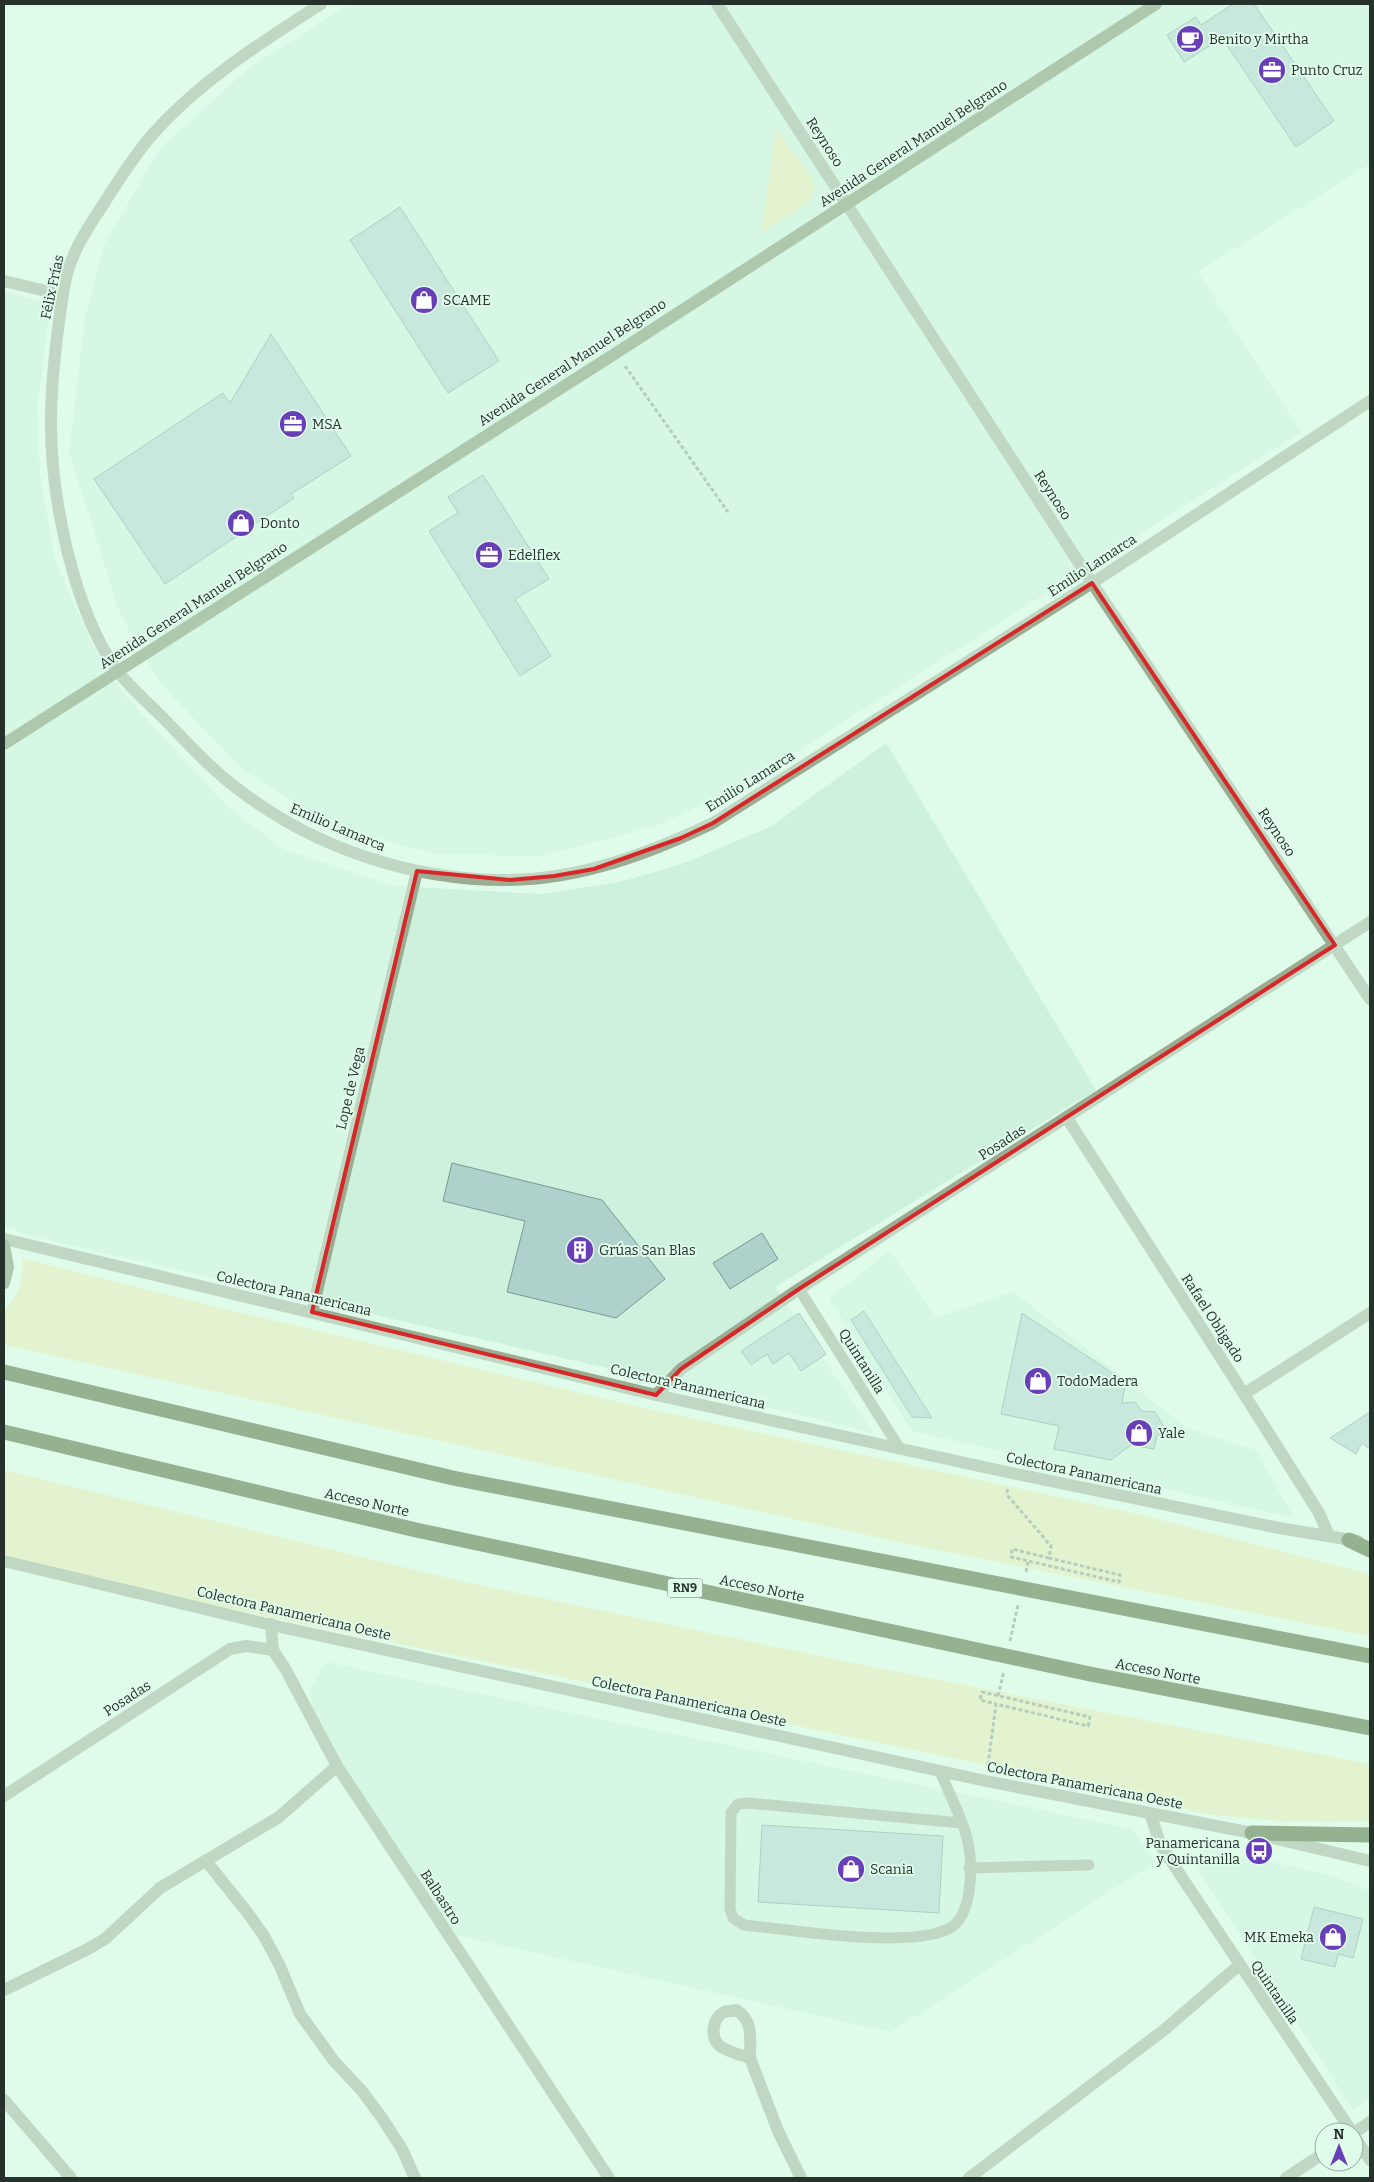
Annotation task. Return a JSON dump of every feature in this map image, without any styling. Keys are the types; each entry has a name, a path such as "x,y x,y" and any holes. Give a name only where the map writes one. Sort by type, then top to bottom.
{"highway":[{"path":"4,1372 453,1478 1370,1656"},
{"name":"Acceso Norte","path":"4,1432 416,1530 1090,1674 1370,1728"},
{"path":"1349,1540 1370,1550"},
{"path":"1252,1833 1370,1835"}],"main road":[{"name":"Avenida General Manuel Belgrano","path":"4,744 616,353 1156,4"},
{"path":"4,1245 8,1267 4,1283"}],"street":[{"name":"Félix Frías","path":"117,671 93,626 67,546 57,505 51,456 51,408 55,349 63,295 71,260 79,243 131,161 152,134 179,107 218,74 320,4"},
{"name":"Reynoso","path":"717,4 1092,583 1370,998"},
{"path":"4,281 63,295"},
{"name":"Emilio Lamarca","path":"117,671 221,776 276,816 351,851 380,862 417,871 463,878 510,880 554,876 594,869 641,855 713,823 1092,583 1370,401"},
{"name":"Lope de Vega","path":"312,1312 417,871"},
{"name":"Posadas","path":"656,1395 681,1369 799,1289 1370,922"},
{"name":"Rafael Obligado","path":"1067,1118 1244,1394 1318,1513 1329,1536"},
{"name":"Colectora Panamericana","path":"4,1239 656,1395 1002,1471 1278,1528 1370,1542"},
{"path":"1244,1394 1370,1313"},
{"name":"Colectora Panamericana Oeste","path":"4,1561 271,1624 940,1771 1252,1833 1370,1861"},
{"path":"271,1624 272,1650"},
{"name":"Posadas","path":"4,1796 230,1649 246,1646 272,1650"},
{"name":"Balbastro","path":"272,1650 286,1670 337,1766 609,2178"},
{"path":"4,1990 86,1950 105,1938 160,1888 279,1817 337,1766"},
{"name":"Quintanilla","path":"1150,1813 1160,1846 1238,1966 1345,2122"},
{"path":"206,1861 248,1912 264,1936 279,1964 300,2014 334,2061 362,2091 382,2118 402,2149 415,2178"},
{"path":"969,2178 1171,2024 1238,1966"},
{"path":"750,2058 778,2131 801,2178"},
{"path":"4,2100 70,2178"},
{"path":"1286,2178 1314,2160"}],"lane":[{"name":"Quintanilla","path":"799,1289 900,1449"},
{"path":"940,1771 961,1823 967,1838 969,1868 966,1908 958,1921 948,1929 927,1936 890,1938 744,1925 733,1918 730,1909 731,1813 738,1804 748,1803 961,1823"},
{"path":"969,1868 1089,1865"}],"path":[{"path":"616,353 728,512"},
{"path":"1002,1471 1008,1496 1051,1546 1049,1558"},
{"path":"1012,1549 1049,1558 1120,1575 1118,1582 1011,1556 1012,1549"},
{"path":"1024,1580 1028,1561"},
{"path":"1009,1648 1020,1600"},
{"path":"998,1696 1004,1667"},
{"path":"982,1692 1090,1717 1088,1726 996,1704 980,1700 982,1692"},
{"path":"986,1781 996,1704"}],"highlighted area":[{"path":"1092,583 1335,945 799,1289 681,1369 656,1395 312,1312 417,871 510,880 554,876 594,869 681,838 713,823"}],"shaded area":[{"path":"348,4 1370,4 1370,164 1198,272 1301,432 736,790 655,826 544,856 434,854 332,826 243,770 161,684 120,614 69,452 85,317 104,245 160,148 248,69"},
{"path":"776,129 810,175 815,189 809,202 761,233"},
{"path":"4,292 51,303 37,407 40,477 56,563 93,646 121,691 227,806 283,849 396,886 541,894 620,882 679,865 770,827 886,743 1096,1090 775,1287 873,1433 633,1374 30,1236 4,1226"},
{"path":"890,1251 937,1318 1012,1291 1186,1427 1256,1450 1294,1518 912,1431 829,1298"},
{"path":"22,1258 217,1307 640,1407 1138,1514 1370,1574 1370,1636 907,1544 4,1345 4,1310 20,1287"},
{"path":"4,1470 465,1582 873,1667 1370,1764 1370,1821 1288,1822 1204,1814 1074,1783 201,1603 4,1555"},
{"path":"326,1662 1133,1829 1156,1862 891,2032 455,1935 340,1764 313,1710 310,1689"},
{"path":"1203,1848 1328,1874 1370,1891 1370,2099 1353,2110 1195,1865"}],"building":[{"name":"Punto Cruz","path":"1233,4 1254,4 1334,121 1296,147 1222,38 1184,62 1167,35 1196,17 1201,25"},
{"name":"SCAME","path":"400,207 499,361 448,393 350,240"},
{"path":"271,334 351,456 291,494 294,498 165,584 94,479 223,393 230,403"},
{"name":"Edelflex","path":"483,475 549,579 515,599 551,656 520,676 429,531 458,513 448,497"},
{"name":"Grúas San Blas","path":"452,1163 602,1200 665,1279 616,1318 507,1292 525,1221 443,1201"},
{"name":"Grúas San Blas","path":"762,1233 778,1259 730,1289 713,1263"},
{"path":"864,1311 932,1418 912,1417 851,1320"},
{"path":"799,1313 826,1354 801,1371 789,1353 773,1364 767,1354 751,1365 741,1351"},
{"path":"1022,1313 1126,1382 1122,1403 1135,1402 1142,1411 1155,1412 1166,1430 1157,1436 1154,1449 1131,1445 1111,1460 1054,1449 1059,1426 1001,1414"},
{"path":"1370,1412 1370,1449 1362,1443 1356,1454 1330,1438"},
{"name":"Scania","path":"762,1825 943,1836 939,1913 758,1902"},
{"name":"MK Emeka","path":"1314,1907 1363,1919 1353,1958 1338,1954 1335,1967 1301,1959"}],"place":[{"name":"Benito y Mirtha","path":"1190,39"},
{"name":"Punto Cruz","path":"1272,70"},
{"name":"SCAME","path":"424,300"},
{"name":"MSA","path":"293,424"},
{"name":"Donto","path":"241,523"},
{"name":"Edelflex","path":"489,555"},
{"name":"Grúas San Blas","path":"580,1250"},
{"name":"TodoMadera","path":"1038,1381"},
{"name":"Yale","path":"1139,1433"},
{"name":"Panamericana y Quintanilla","path":"1259,1851"},
{"name":"Scania","path":"851,1869"},
{"name":"MK Emeka","path":"1333,1937"}]}
